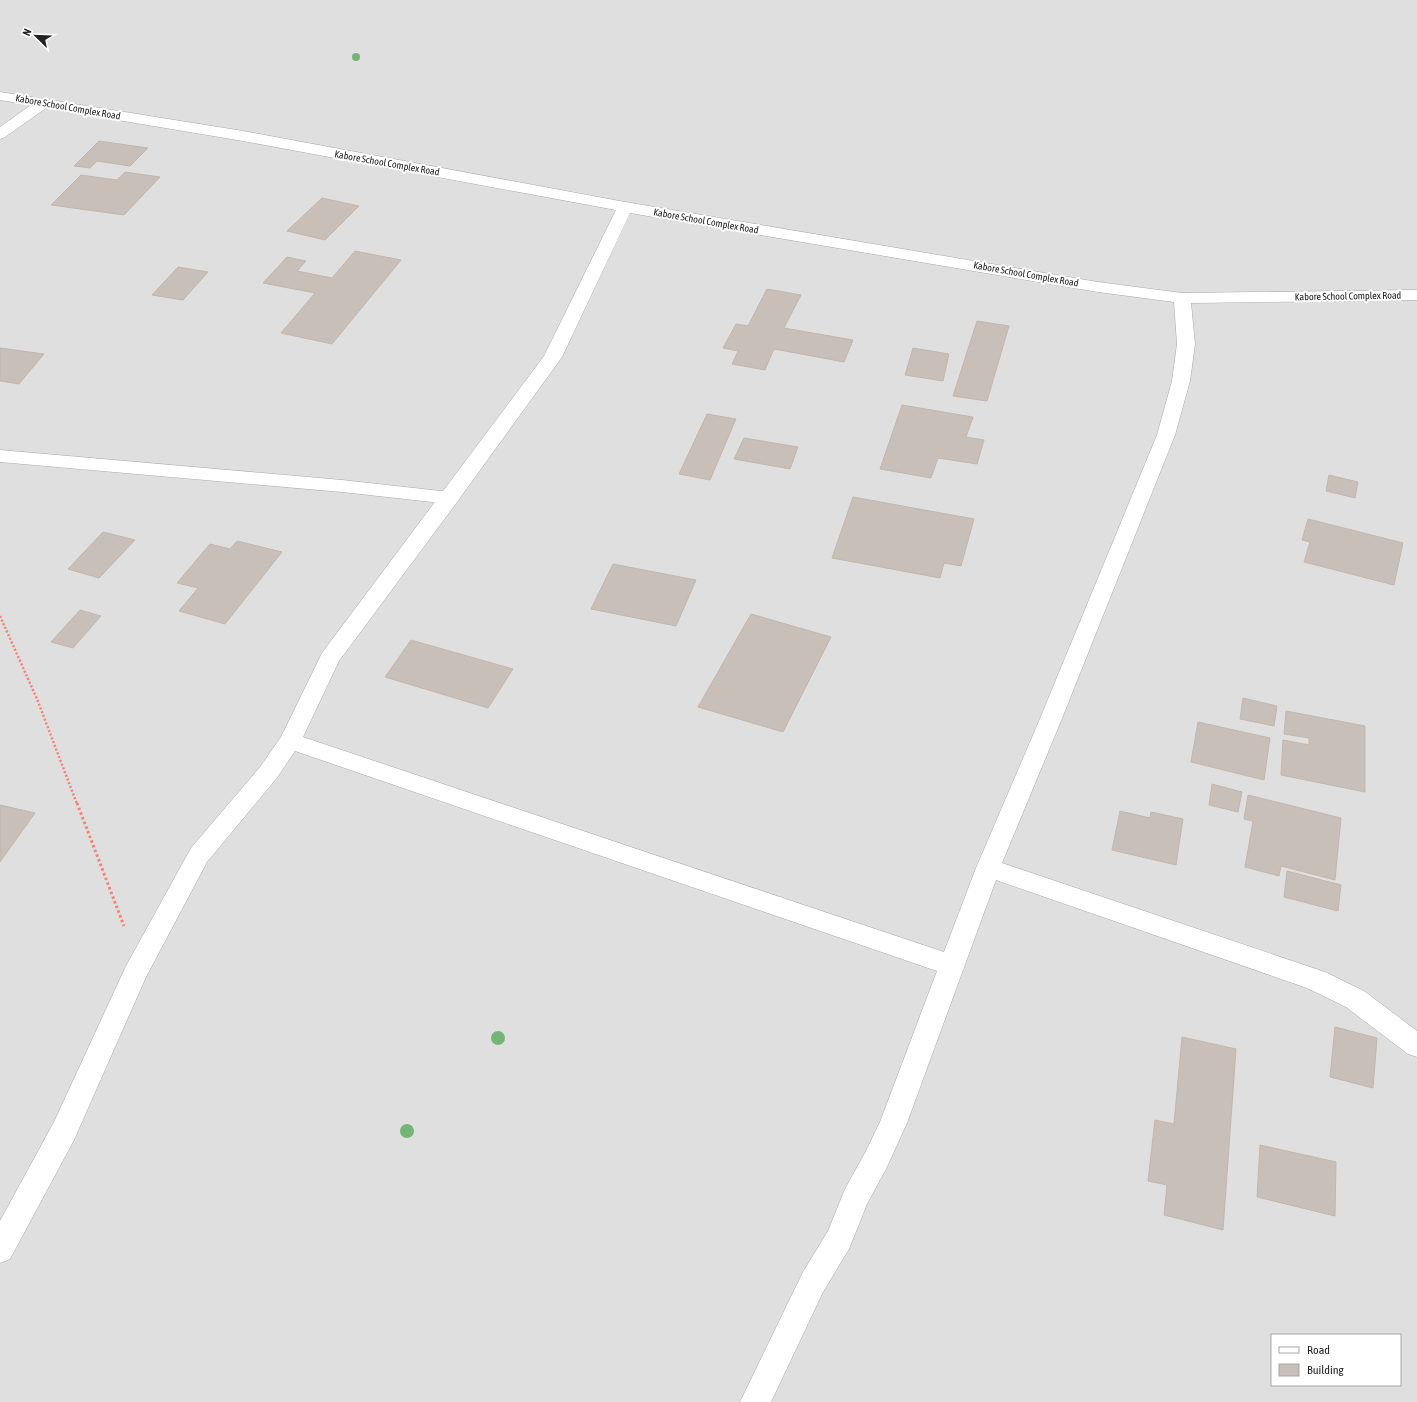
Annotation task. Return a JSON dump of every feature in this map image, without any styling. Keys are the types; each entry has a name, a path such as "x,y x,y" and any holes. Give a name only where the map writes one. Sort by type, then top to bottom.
{"street":[{"name":"Kabore School Complex Road","path":"0,96 243,136 625,207 1098,287 1182,298 1417,295"},
{"path":"0,134 44,103"},
{"path":"0,1249 64,1131 135,974 199,855 268,773 290,741 330,658 553,357 625,207"},
{"path":"755,1402 812,1282 839,1239 855,1198 876,1160 893,1123 988,868 1050,721 1166,436 1181,381 1186,344 1182,298"},
{"path":"0,456 342,486 450,498"},
{"path":"290,741 951,965"},
{"path":"988,868 1316,980 1355,999 1417,1046"}],"path":[{"path":"0,616 37,699 134,953 135,974"}],"shaded area":[{"path":"0,0 1417,0 1417,1402 0,1402"}],"building":[{"path":"99,141 148,148 130,166 97,161 90,168 74,166"},
{"path":"125,172 160,177 124,215 51,205 81,175 117,180"},
{"path":"322,198 359,206 325,240 287,231"},
{"path":"355,251 401,260 332,344 281,333 315,293 263,283 287,257 306,261 297,271 332,278"},
{"path":"178,267 208,272 183,300 152,295"},
{"path":"767,289 801,295 784,328 853,340 844,362 774,349 765,370 732,364 738,351 723,348 736,324 748,326"},
{"path":"977,321 1009,326 987,401 953,396"},
{"path":"0,348 44,354 19,384 0,381"},
{"path":"913,348 949,354 943,381 905,375"},
{"path":"902,405 973,417 966,437 984,440 977,464 938,458 931,478 880,469"},
{"path":"707,414 736,419 710,480 679,474"},
{"path":"744,438 798,447 790,469 734,459"},
{"path":"1329,475 1358,482 1355,498 1326,491"},
{"path":"853,497 974,519 961,566 944,563 940,578 832,558"},
{"path":"1308,519 1403,543 1394,585 1304,562 1310,542 1302,540"},
{"path":"103,532 135,540 99,578 68,569"},
{"path":"237,541 282,552 225,624 179,611 198,588 177,583 210,544 230,549"},
{"path":"613,564 696,580 676,626 591,609"},
{"path":"80,610 101,616 73,648 51,642"},
{"path":"751,614 831,637 783,732 698,707"},
{"path":"411,640 513,669 488,708 385,677"},
{"path":"1243,698 1277,706 1274,726 1240,719"},
{"path":"1286,711 1365,726 1365,792 1281,775 1283,740 1309,745 1309,738 1284,734"},
{"path":"1198,722 1270,738 1264,780 1191,762"},
{"path":"1212,784 1242,792 1238,812 1209,805"},
{"path":"1248,795 1341,818 1335,880 1281,866 1279,876 1245,867 1253,821 1244,819"},
{"path":"0,805 35,813 0,862"},
{"path":"1120,811 1150,818 1151,812 1183,819 1176,865 1112,850"},
{"path":"1287,871 1341,885 1338,911 1284,897"},
{"path":"1335,1027 1377,1038 1373,1088 1330,1077"},
{"path":"1182,1037 1236,1049 1223,1230 1164,1215 1167,1185 1148,1181 1155,1120 1174,1124"},
{"path":"1260,1145 1336,1162 1335,1216 1257,1197"}]}
